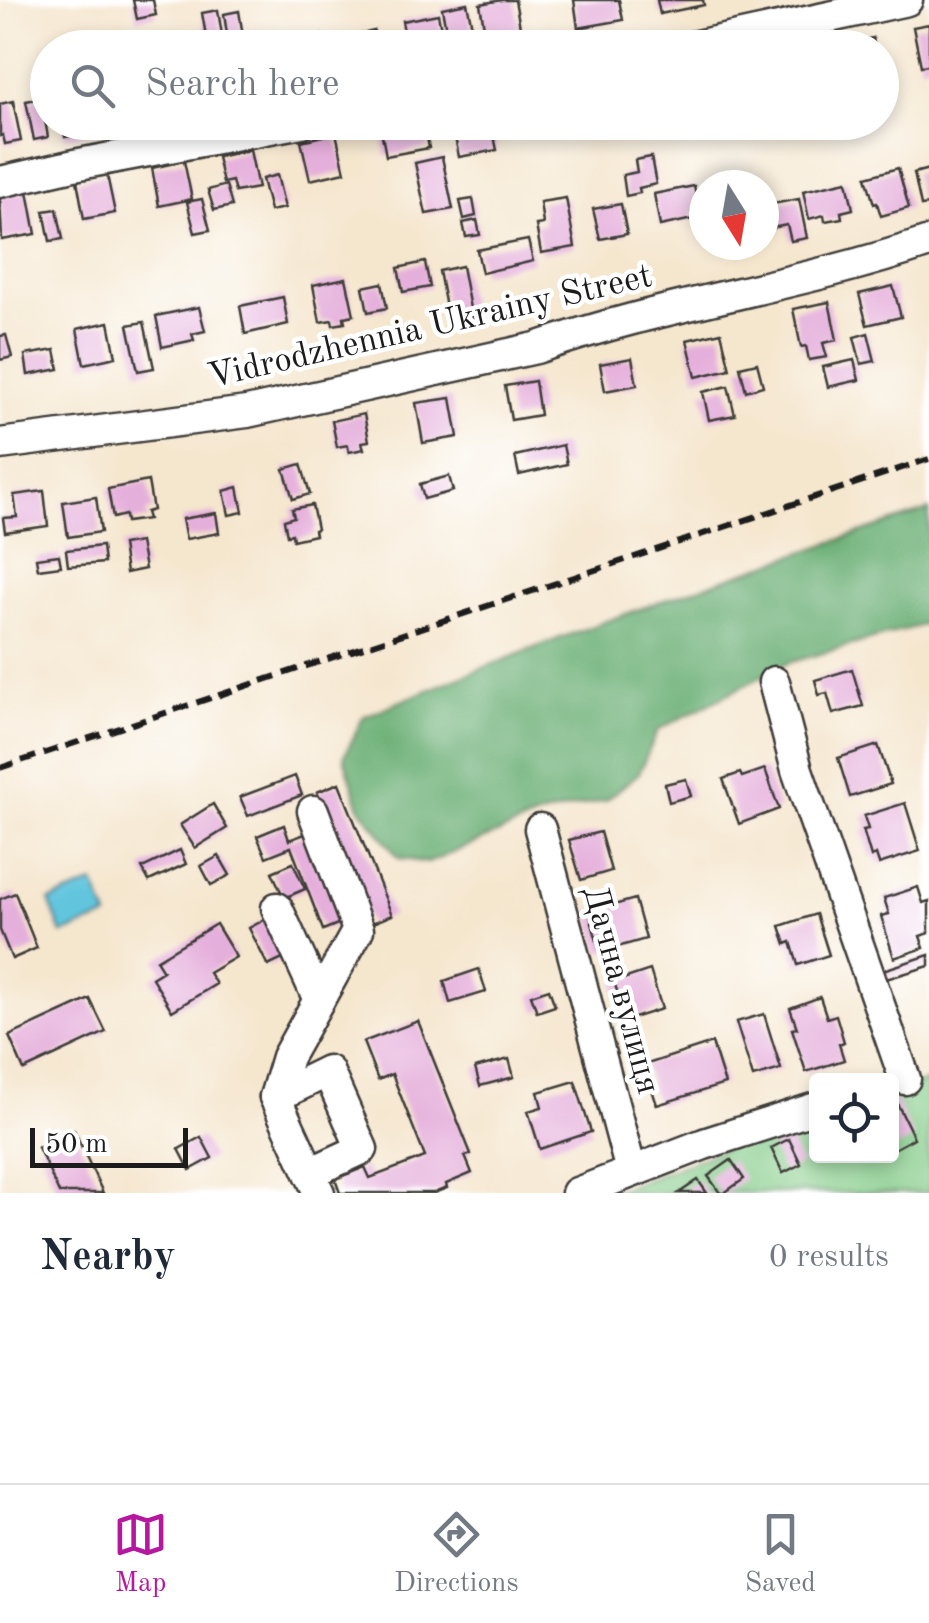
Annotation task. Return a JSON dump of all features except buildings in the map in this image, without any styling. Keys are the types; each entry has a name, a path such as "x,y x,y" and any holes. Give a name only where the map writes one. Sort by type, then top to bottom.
{"street":[{"path":"770,30 908,0"},
{"path":"0,182 208,140"},
{"name":"Vidrodzhennia Ukrainy Street","path":"0,444 247,412 536,348 929,242"},
{"path":"774,682 797,770 909,1078"},
{"path":"275,1096 328,1072 362,1150 315,1183 275,1096 287,1056 358,930 313,810"},
{"name":"Дачна вулиця","path":"540,829 630,1171"},
{"path":"277,908 319,1000"},
{"path":"577,1193 809,1110"}],"green space":[{"path":"929,510 929,623 788,663 658,730 639,773 606,800 542,815 428,863 399,858 360,808 344,757 363,717 644,607"},
{"path":"929,1081 929,1193 609,1193 809,1117 809,1163 899,1163 899,1090"}],"water":[{"path":"94,883 108,917 62,934 49,901"}],"railway":[{"path":"0,768 929,459"}]}
